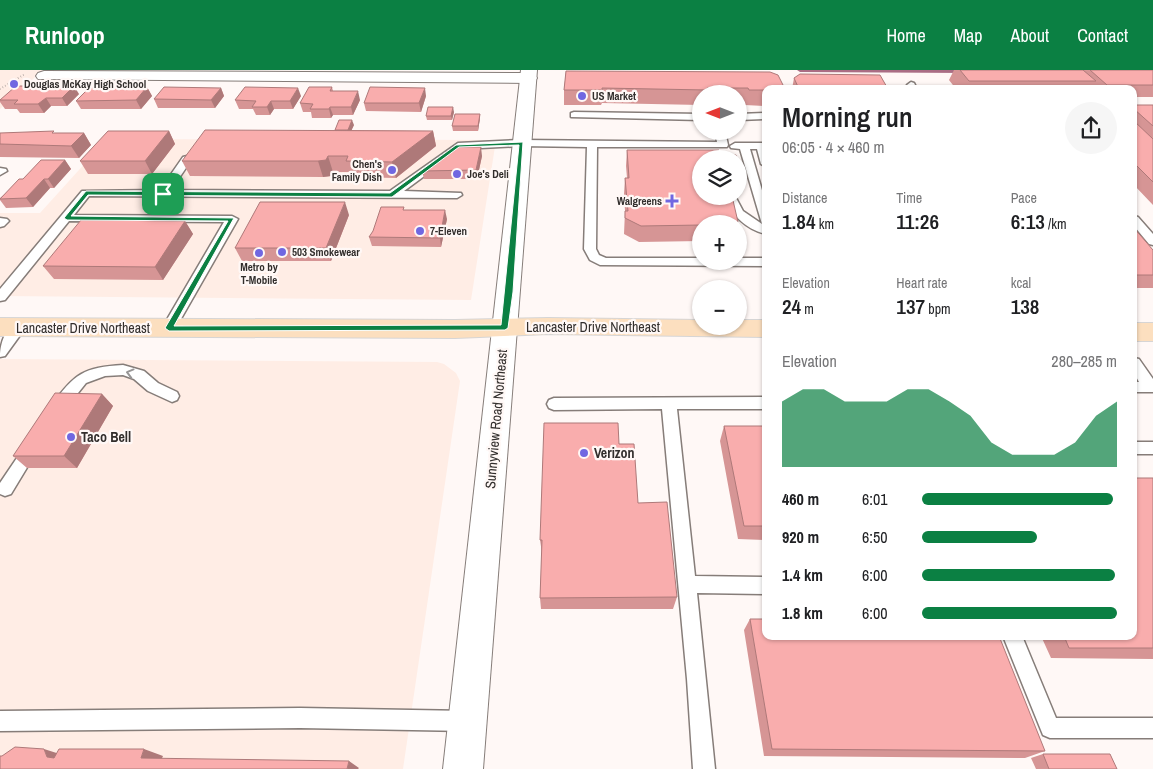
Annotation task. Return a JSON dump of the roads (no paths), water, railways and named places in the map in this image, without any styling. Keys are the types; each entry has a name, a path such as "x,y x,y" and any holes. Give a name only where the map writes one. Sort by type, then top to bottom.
{"main road":[{"path":"37,73 529,74"},
{"name":"Sunnyview Road Northeast","path":"463,769 510,292 521,144 529,74"},
{"name":"Lancaster Drive Northeast","path":"10,327 505,328 548,326 762,329"},
{"path":"1137,332 1153,332"}],"lane":[{"path":"574,115 692,117"},
{"path":"748,117 762,116"},
{"path":"720,140 720,150"},
{"path":"392,195 458,146 521,144 762,146"},
{"path":"592,144 590,249 594,256 604,262 762,262"},
{"path":"744,146 762,208"},
{"path":"163,194 187,159"},
{"path":"0,297 86,193 457,195"},
{"path":"733,205 736,212 744,220 762,229"},
{"path":"67,218 232,219 169,328"},
{"path":"1137,222 1148,231 1153,241"},
{"path":"0,352 10,327"},
{"path":"1137,367 1152,388"},
{"path":"50,419 81,379 104,371 122,370 139,375 153,387 172,396"},
{"path":"1137,387 1152,388"},
{"path":"669,403 688,584 704,769"},
{"path":"554,404 762,403"},
{"path":"5,489 40,435"},
{"path":"1137,448 1153,448"},
{"path":"688,584 762,585"},
{"path":"1014,640 1050,728 1153,728"},
{"path":"0,721 291,718 468,721"}],"waterway":[{"path":"800,70 965,71"}],"place":[{"name":"Douglas McKay High School","path":"14,84"},
{"name":"US Market","path":"582,96"},
{"name":"Chen's Family Dish","path":"392,170"},
{"name":"Joe's Deli","path":"457,174"},
{"name":"Walgreens","path":"672,201"},
{"name":"7-Eleven","path":"420,231"},
{"name":"503 Smokewear","path":"282,252"},
{"name":"Metro by T-Mobile","path":"259,253"},
{"name":"Taco Bell","path":"71,437"},
{"name":"Verizon","path":"584,453"}]}
